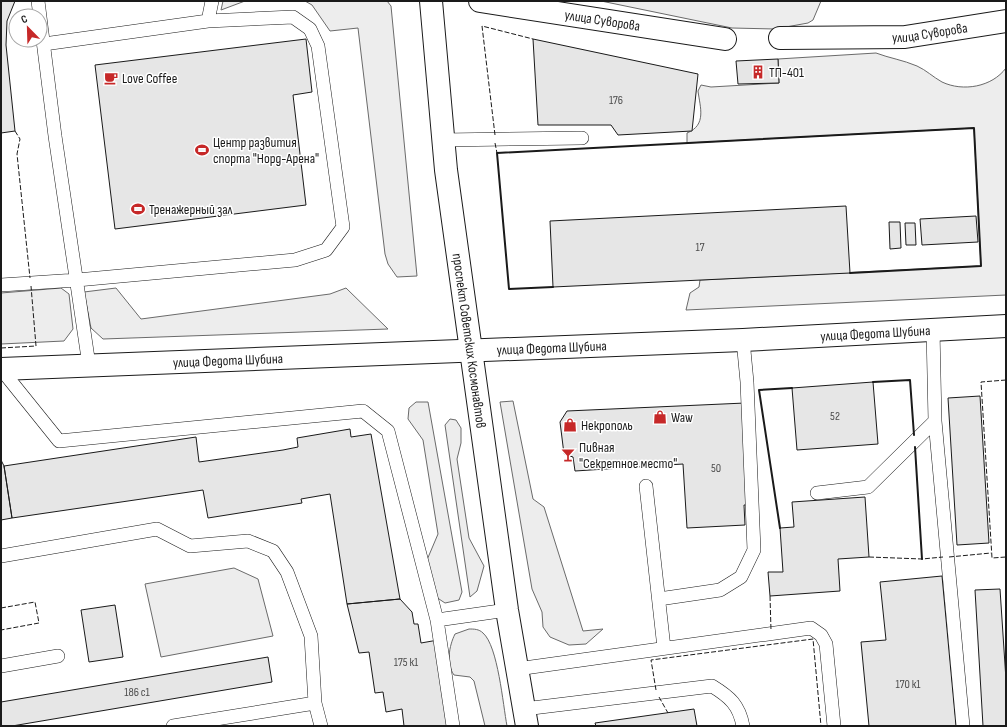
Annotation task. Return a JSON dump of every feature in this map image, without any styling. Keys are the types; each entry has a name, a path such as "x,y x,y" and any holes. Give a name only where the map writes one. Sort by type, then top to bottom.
{"street":[{"name":"проспект Советских Космонавтов","path":"431,1 446,170 507,610 525,718"},
{"name":"улица Суворова","path":"480,1 725,39"},
{"name":"улица Суворова","path":"780,38 905,37 1006,21"},
{"name":"улица Федота Шубина","path":"1,369 743,340 1006,326"}],"lane":[{"path":"208,21 212,1"},
{"path":"1,285 77,280 295,260 326,250 342,227 318,46 310,29 293,17 208,21 48,43"},
{"path":"44,48 55,136 89,365"},
{"path":"443,140 582,138"},
{"path":"933,330 935,421 963,726"},
{"path":"659,599 720,590 741,577 754,550 747,382 743,340"},
{"path":"1,369 59,441 362,411 388,431 437,620 453,726"},
{"path":"817,493 868,487 935,421"},
{"path":"646,486 664,648"},
{"path":"1,556 157,529 190,546 248,541 273,551 286,572 311,636 316,702 321,726"},
{"path":"437,620 507,610"},
{"path":"517,669 811,628 821,635 826,644 834,726"},
{"path":"1,666 58,656"},
{"path":"525,718 712,686 727,695 740,712 742,726"},
{"path":"173,726 316,702"}],"shaded area":[{"path":"223,1 245,1 221,10"},
{"path":"305,1 387,1 391,6 417,276 397,277 388,264 385,254 358,28 330,31 312,5"},
{"path":"601,1 821,1 813,20 808,23 775,29 732,28"},
{"path":"876,53 917,66 942,82 959,87 977,86 993,80 1006,68 1006,295 686,310 690,293 699,287 700,280 981,266 974,128 687,143 687,133 693,130 700,120 701,109 698,91 701,85 711,87 779,83 778,59"},
{"path":"61,288 69,294 73,329 64,341 1,344 1,293"},
{"path":"116,288 141,319 330,294 346,288 388,329 103,339 91,328 84,292"},
{"path":"513,401 533,499 544,507 583,631 603,629 586,644 569,645 550,637 543,627 542,612 532,589 500,402"},
{"path":"416,402 428,402 462,592 459,600 445,603 430,593 424,567 438,534 423,440 408,419 409,408"},
{"path":"450,419 456,420 461,428 461,443 457,459 469,538 484,566 477,591 470,597 445,425"},
{"path":"234,568 258,579 273,636 161,657 145,584"},
{"path":"469,629 475,629 483,633 493,650 507,726 485,726 474,681 470,677 454,675 450,666 449,655 455,634"}],"building":[{"path":"1,1 15,1 12,8 8,8 6,45 15,131 1,133"},
{"name":"Центр развития спорта \"Норд-Арена\"","path":"306,39 312,92 293,95 306,205 115,229 95,65"},
{"path":"533,39 698,74 692,131 618,135 611,125 538,125"},
{"name":"ТП-401","path":"778,59 779,83 738,84 736,61"},
{"path":"846,206 850,273 553,287 550,221"},
{"path":"976,216 978,242 922,245 920,219"},
{"path":"889,222 900,222 901,248 890,249"},
{"path":"905,223 915,223 916,245 906,245"},
{"path":"873,382 878,444 797,450 792,388"},
{"path":"980,396 989,543 957,545 948,398"},
{"path":"745,403 750,505 744,505 745,525 687,528 683,464 575,471 573,457 564,454 560,422 567,411"},
{"path":"350,429 351,437 371,434 400,599 347,604 330,494 301,499 302,503 208,518 203,490 12,518 4,466 196,437 199,462 298,447 297,438"},
{"path":"1,460 4,466 12,518 1,520"},
{"path":"865,497 869,557 838,559 840,591 770,596 768,572 783,572 780,528 794,527 792,502"},
{"path":"942,576 956,726 869,726 861,642 886,640 880,582"},
{"path":"1000,589 1006,680 1006,726 983,726 975,590"},
{"path":"400,599 412,612 414,624 418,624 421,643 438,640 451,726 404,726 402,709 386,712 383,692 375,693 369,652 359,653 347,604"},
{"path":"115,605 123,657 89,662 81,610"},
{"path":"268,657 272,682 12,726 1,726 1,702"},
{"path":"694,709 697,726 596,726 595,723"}],"fence":[{"path":"495,135 482,26 533,39"},
{"path":"15,131 20,139 17,154 30,278"},
{"path":"495,143 497,153"},
{"path":"1,348 36,346 31,286"},
{"path":"1006,380 981,382 992,558 1006,557"},
{"path":"949,557 991,553"},
{"path":"869,557 922,559 943,557"},
{"path":"770,596 771,630"},
{"path":"1,608 35,602 39,623 1,630"},
{"path":"656,690 651,660 813,639 821,726"},
{"path":"659,697 668,713"}],"wall":[{"path":"553,287 509,289 497,153 974,128 981,266 850,273"},
{"path":"873,382 910,380 914,435"},
{"path":"780,528 759,390 792,388"},
{"path":"915,447 922,559"}],"place":[{"name":"ТП-401","path":"758,72"},
{"name":"Love Coffee","path":"111,78"},
{"name":"Центр развития спорта \"Норд-Арена\"","path":"202,150"},
{"name":"Тренажерный зал","path":"138,209"},
{"name":"Waw","path":"660,417"},
{"name":"Некрополь","path":"570,425"},
{"name":"Пивная \"Секретное место\"","path":"568,455"}]}
